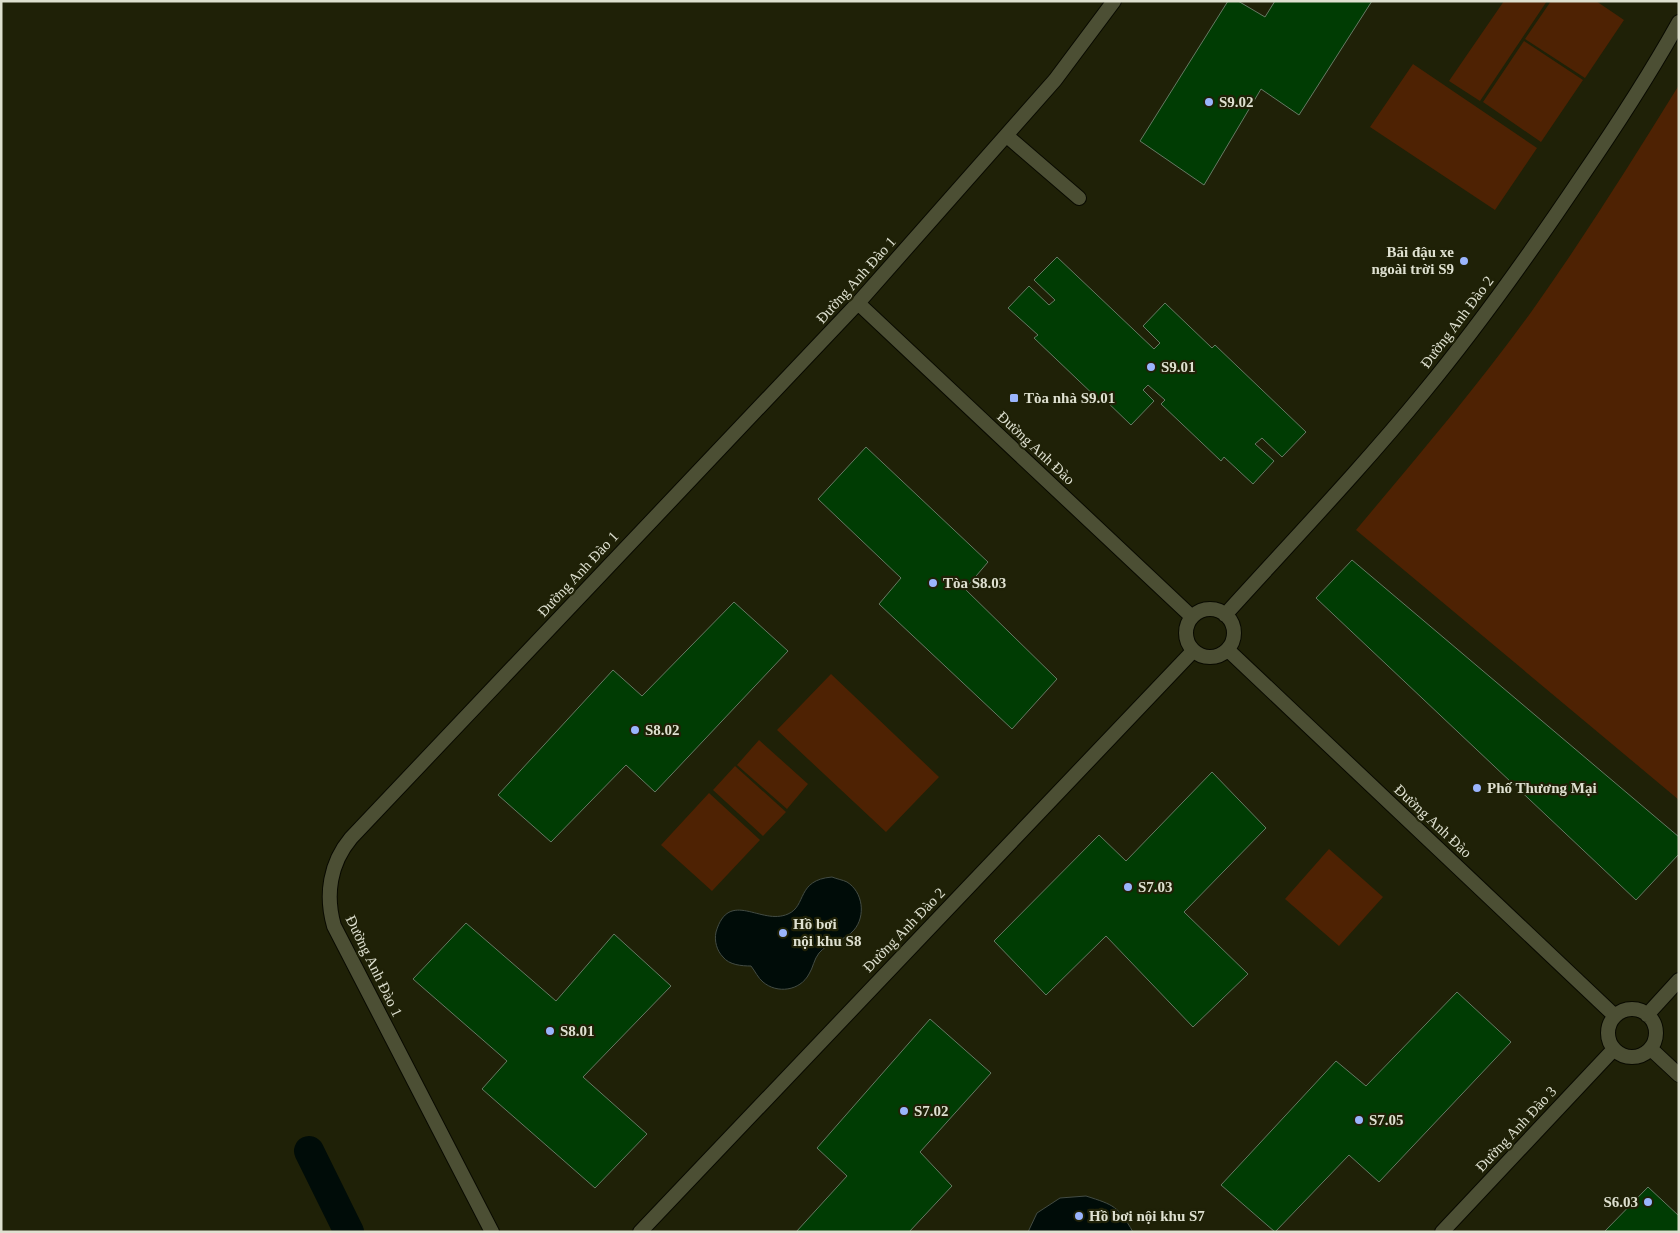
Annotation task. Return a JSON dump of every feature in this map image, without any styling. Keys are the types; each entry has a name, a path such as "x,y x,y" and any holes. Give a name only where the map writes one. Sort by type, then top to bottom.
{"street":[{"name":"Đường Anh Đào 1","path":"492,1232 334,926 331,914 330,888 337,861 344,846 858,303 1007,136 1054,80 1114,1"},
{"name":"Đường Anh Đào 2","path":"1225,615 1378,448 1466,340 1548,228 1637,93 1679,22"},
{"path":"1007,136 1079,198"},
{"name":"Đường Anh Đào","path":"858,303 1192,617"},
{"path":"1208,609 1216,610 1225,615 1231,622 1234,633 1232,644 1221,655 1210,658 1199,656 1187,642 1185,634 1192,617 1208,609"},
{"name":"Đường Anh Đào","path":"1228,650 1615,1016"},
{"name":"Đường Anh Đào 2","path":"640,1232 1193,651"},
{"path":"1647,1015 1679,980"},
{"path":"1629,1009 1637,1010 1647,1015 1654,1024 1656,1031 1655,1042 1651,1049 1638,1057 1630,1058 1614,1050 1610,1044 1608,1032 1610,1021 1615,1016 1629,1009"},
{"path":"1651,1049 1679,1075"},
{"name":"Đường Anh Đào 3","path":"1442,1232 1614,1050"}],"shaded area":[{"path":"1504,1 1547,1 1480,101 1449,81"},
{"path":"1551,1 1596,1 1624,20 1585,78 1525,39"},
{"path":"1524,41 1583,80 1541,142 1483,102"},
{"path":"1413,64 1537,148 1495,210 1370,127"},
{"path":"1679,85 1679,800 1356,530 1470,393 1513,337 1590,226"},
{"path":"831,674 939,777 886,832 777,730"},
{"path":"759,740 808,784 787,809 737,765"},
{"path":"735,766 786,812 763,836 713,790"},
{"path":"709,793 760,840 712,891 661,845"},
{"path":"1329,849 1383,897 1339,946 1285,899"},
{"name":"Hồ bơi nội khu S8","path":"832,877 847,882 857,892 861,904 860,918 850,934 827,946 819,953 809,974 800,984 788,989 769,986 761,980 751,966 732,963 721,955 715,935 722,919 729,912 737,910 747,911 767,916 788,914 798,905 807,888 821,879"},
{"name":"Hồ bơi nội khu S7","path":"1086,1196 1109,1204 1119,1212 1133,1232 1028,1232 1037,1213 1060,1198"}],"building":[{"name":"S9.02","path":"1228,1 1238,1 1265,17 1275,1 1372,1 1299,115 1261,89 1204,185 1140,141"},
{"name":"S9.01","path":"1057,257 1154,349 1160,343 1143,326 1165,303 1212,348 1215,345 1306,432 1282,457 1262,438 1255,444 1274,461 1253,484 1224,457 1221,461 1161,404 1165,400 1148,385 1143,390 1154,401 1131,425 1102,397 1099,400 1034,338 1038,335 1008,308 1029,286 1049,305 1055,300 1034,280"},
{"name":"Tòa S8.03","path":"866,447 988,562 965,589 1057,679 1012,729 879,604 901,578 818,499"},
{"path":"1352,560 1679,837 1679,854 1636,900 1316,598"},
{"name":"S8.02","path":"734,602 788,651 655,792 626,765 551,842 498,795 613,670 642,696"},
{"name":"S7.03","path":"1212,772 1266,828 1184,912 1248,974 1193,1027 1106,936 1046,995 994,941 1099,835 1126,861"},
{"name":"S8.01","path":"466,923 556,1001 614,934 671,986 583,1077 647,1134 595,1188 482,1089 507,1061 413,979"},
{"name":"S7.05","path":"1457,992 1511,1042 1379,1182 1349,1155 1275,1232 1221,1185 1336,1061 1366,1086"},
{"name":"S7.02","path":"930,1019 991,1073 920,1152 952,1186 909,1232 796,1232 847,1176 817,1148"},
{"name":"S6.03","path":"1648,1187 1679,1216 1679,1232 1604,1232"}],"waterway":[{"path":"309,1151 349,1232"}],"place":[{"name":"S9.02","path":"1209,102"},
{"name":"Bãi đậu xe ngoài trời S9","path":"1464,261"},
{"name":"S9.01","path":"1151,367"},
{"name":"Tòa nhà S9.01","path":"1014,398"},
{"name":"Tòa S8.03","path":"933,583"},
{"name":"S8.02","path":"635,730"},
{"name":"Phố Thương Mại","path":"1477,788"},
{"name":"S7.03","path":"1128,887"},
{"name":"Hồ bơi nội khu S8","path":"783,933"},
{"name":"S8.01","path":"550,1031"},
{"name":"S7.02","path":"904,1111"},
{"name":"S7.05","path":"1359,1120"},
{"name":"S6.03","path":"1648,1202"},
{"name":"Hồ bơi nội khu S7","path":"1079,1216"}]}
